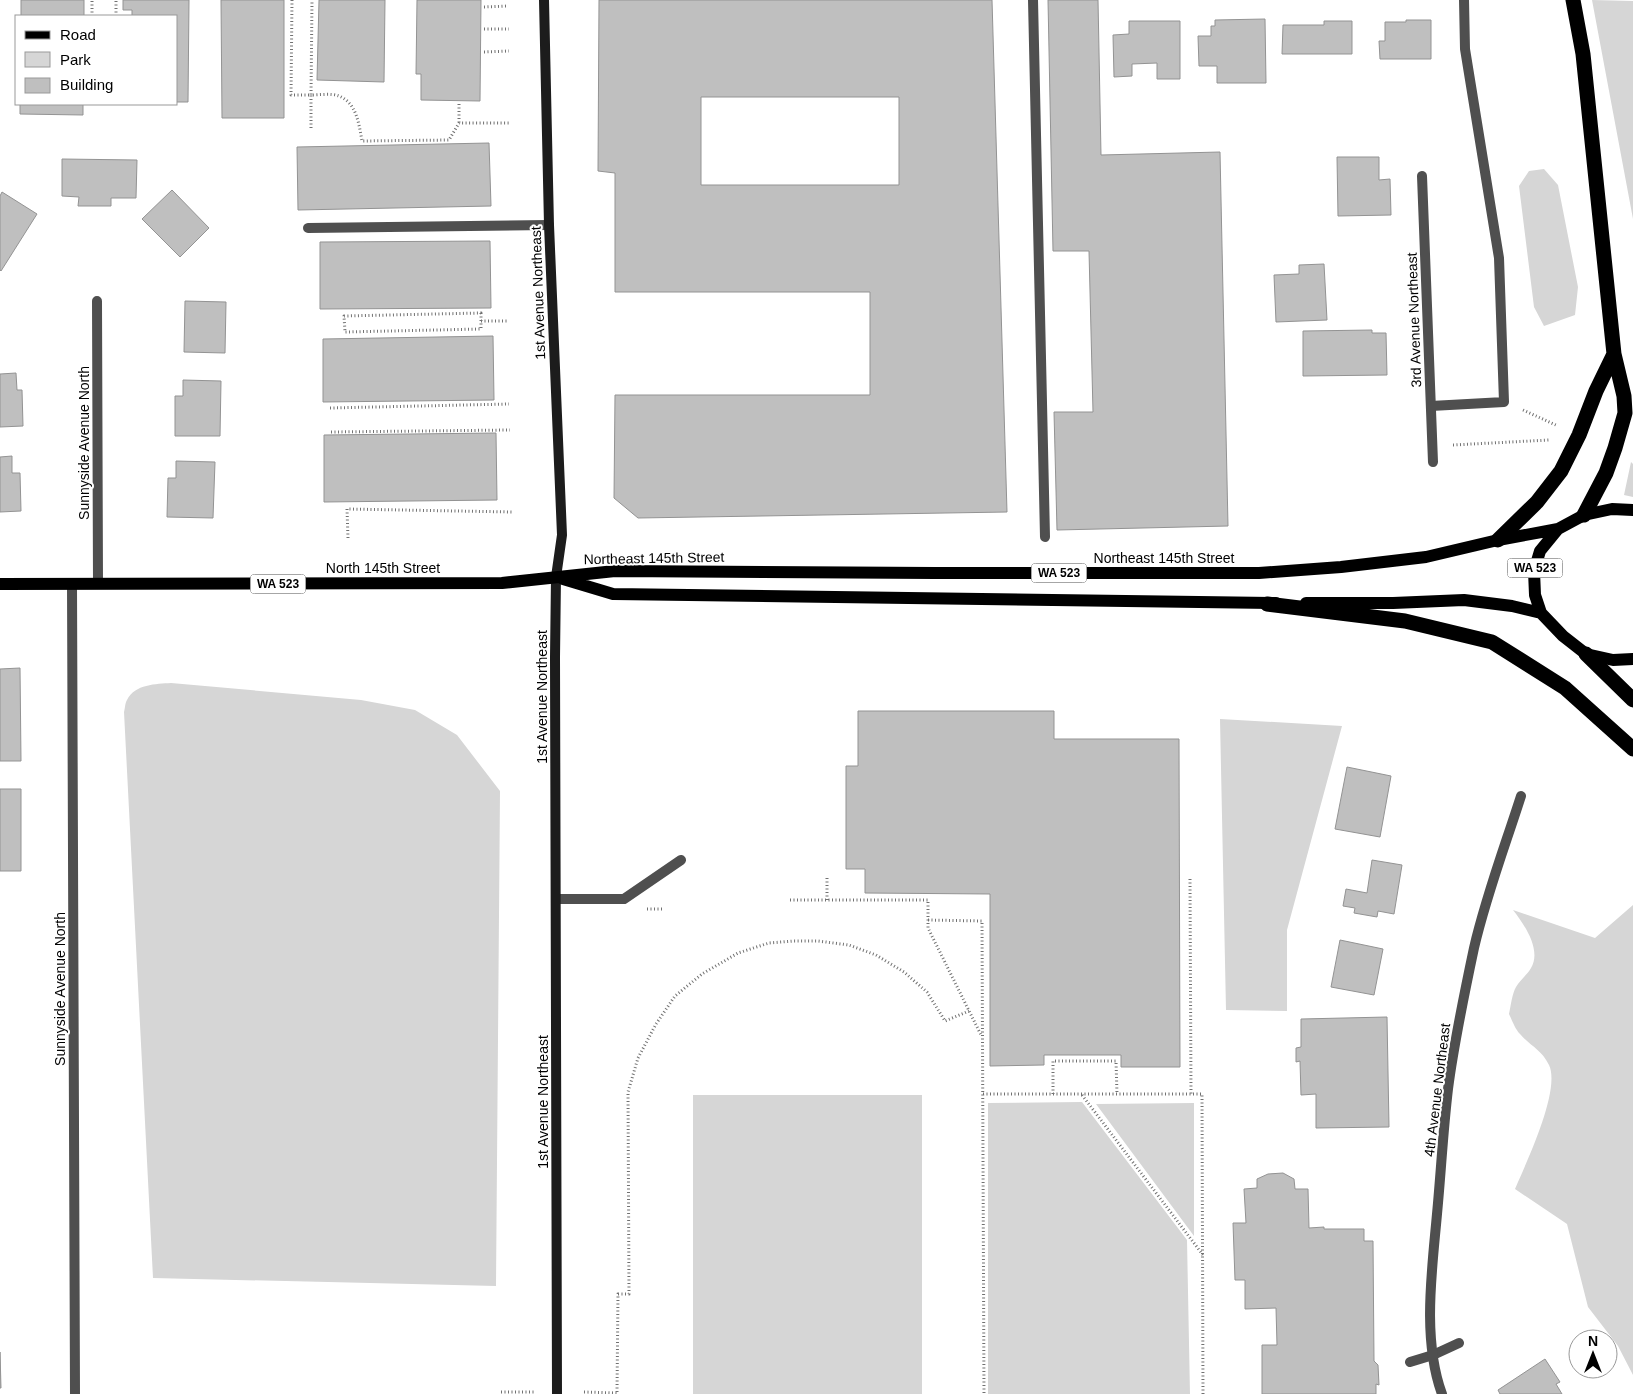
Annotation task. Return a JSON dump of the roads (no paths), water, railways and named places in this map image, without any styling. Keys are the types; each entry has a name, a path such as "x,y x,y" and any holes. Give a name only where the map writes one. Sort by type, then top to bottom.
{"highway":[{"path":"1573,0 1583,54 1614,354 1624,396 1625,413 1606,473 1584,515"},
{"path":"1498,540 1538,502 1561,471 1579,435 1596,391 1614,354"},
{"path":"1267,604 1405,621 1492,642 1565,688 1633,749"},
{"path":"1586,654 1633,700"}],"main road":[{"name":"WA 523","path":"1633,510 1612,509 1584,515 1558,529 1540,551 1534,571 1535,595 1541,613 1563,636 1586,654 1613,660 1633,659"},
{"name":"Northeast 145th Street","path":"556,576 615,571 936,574 1259,573 1340,567 1426,557 1498,540 1558,529"},
{"name":"Northeast 145th Street","path":"556,576 613,594 1267,604 1393,603 1464,600 1512,606 1541,613"},
{"name":"North 145th Street","path":"0,584 502,583 556,576"}],"street":[{"name":"1st Avenue Northeast","path":"544,0 549,225 562,534 556,576 557,1394"},
{"path":"1033,0 1045,537"},
{"path":"1432,406 1504,402 1499,258 1465,49 1464,0"},
{"name":"3rd Avenue Northeast","path":"1422,176 1433,462"},
{"path":"308,228 549,225"},
{"name":"Sunnyside Avenue North","path":"97,301 98,584"},
{"name":"Sunnyside Avenue North","path":"72,584 75,1394"},
{"name":"4th Avenue Northeast","path":"1442,1394 1432,1355 1431,1316 1432,1272 1448,1091 1455,1046 1479,928 1521,796"},
{"path":"556,898 624,898 681,860"},
{"path":"1410,1362 1459,1343"}]}
